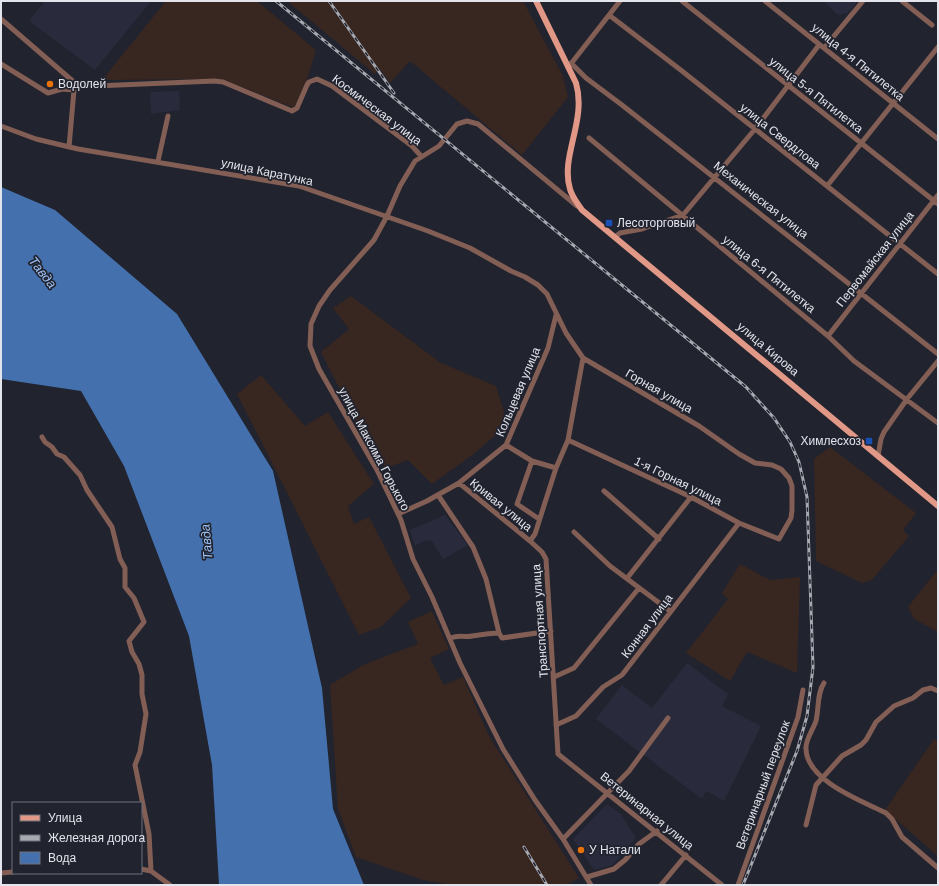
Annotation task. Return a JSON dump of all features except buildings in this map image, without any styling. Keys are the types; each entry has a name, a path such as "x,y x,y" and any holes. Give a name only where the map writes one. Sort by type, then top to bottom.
{"main road":[{"name":"Механическая улица","path":"536,1 570,65"},
{"name":"улица Кирова","path":"570,65 580,96 580,107 571,153 568,182 574,198 582,210 938,506"}],"street":[{"path":"570,65 620,1"},
{"name":"улица 5-я Пятилетка","path":"682,1 936,202"},
{"name":"улица 4-я Пятилетка","path":"765,1 938,139"},
{"path":"824,48 862,1"},
{"path":"902,1 932,25"},
{"name":"улица Свердлова","path":"609,15 938,274"},
{"path":"1,19 75,83 69,147"},
{"path":"615,237 620,233 642,229 683,215 715,178 789,86 819,45"},
{"path":"827,186 938,47"},
{"path":"1,64 48,93 62,89 74,90"},
{"name":"Механическая улица","path":"570,65 938,354"},
{"name":"Космическая улица","path":"75,83 95,86 214,81 230,85 292,111 297,108 309,82 317,79 332,86 412,146 421,156"},
{"path":"158,161 168,116"},
{"name":"улица Максима Горького","path":"478,124 467,121 458,124 439,146 415,161 410,168 374,240 319,306 311,324 310,346 319,369 377,470 398,514 413,559 503,749 535,800 563,839 591,885"},
{"name":"улица Кирова","path":"478,124 582,210"},
{"name":"улица Каратунка","path":"1,126 36,139 69,147 299,186 387,216 470,248 511,271 526,277 538,285 547,294 552,305"},
{"name":"улица 6-я Пятилетка","path":"589,138 828,336 854,361 907,398 938,423"},
{"name":"Первомайская улица","path":"828,336 899,242 936,202 938,195"},
{"name":"Горная улица","path":"552,305 566,333 583,358 699,426 738,454 755,463 778,467 789,478 792,486 791,518 779,539"},
{"name":"Кольцевая улица","path":"398,514 438,495 458,483 506,445 548,348 556,315"},
{"path":"530,541 535,534 556,468 568,440 583,358"},
{"path":"878,456 884,432 907,398 938,361"},
{"path":"42,437 45,442 52,447 56,454 64,457 80,475 87,490 112,526 120,559 125,568 125,587 134,598 144,622 129,640 132,652 139,664 142,675 142,694 146,714 140,752 134,766 141,802"},
{"name":"1-я Горная улица","path":"568,440 691,497 739,523 779,539"},
{"path":"506,445 532,461 556,468"},
{"path":"532,461 517,504 539,519"},
{"name":"Кривая улица","path":"458,483 530,541"},
{"path":"604,491 659,539"},
{"path":"438,495 473,547 486,578 499,632 502,638 506,639 516,635 551,631"},
{"path":"628,577 691,497"},
{"name":"Конная улица","path":"556,725 576,716 604,687 622,675 739,523"},
{"path":"574,532 610,566 628,577 639,588 670,611"},
{"name":"Транспортная улица","path":"530,541 542,552 546,559 558,754"},
{"path":"554,677 574,668 639,588"},
{"path":"450,638 460,635 470,637 483,633 499,632"},
{"path":"824,683 821,688 816,722 805,747 806,755 812,769 822,778 886,813 892,819 902,837 938,868"},
{"path":"806,825 816,785 842,756 854,750 866,740 876,722 894,706 913,698 923,690 931,688 938,691"},
{"name":"Ветеринарный переулок","path":"738,885 798,717 803,690"},
{"path":"563,839 629,771 668,718"},
{"name":"Ветеринарная улица","path":"558,754 657,831 722,885"},
{"path":"142,805 148,834 151,871"},
{"path":"587,878 614,869 625,860 639,844 657,831"},
{"path":"661,885 686,855"},
{"path":"142,869 151,871 170,885"},
{"path":"1,873 12,872"}],"shaded area":[{"path":"45,1 151,1 95,70 29,21"},
{"path":"166,1 257,1 316,50 307,80 294,108 221,79 102,80"},
{"path":"287,1 523,1 563,76 568,97 522,155 410,61 390,83 379,68 375,74"},
{"path":"823,1 858,1 848,13 838,15"},
{"path":"179,91 180,110 151,114 150,92"},
{"path":"351,296 441,363 496,386 508,425 471,456 432,484 408,460 386,468 365,439 321,352 349,329 333,308"},
{"path":"261,375 305,426 328,412 374,484 348,506 354,524 369,517 411,598 381,627 359,635 237,394"},
{"path":"830,447 916,513 903,530 909,536 872,580 862,583 816,561 814,459"},
{"path":"445,515 468,545 443,559 432,541 426,540 415,546 410,530"},
{"path":"740,564 770,580 800,577 797,673 747,652 730,681 686,653 728,599 722,593"},
{"path":"938,569 938,632 914,619 908,607"},
{"path":"432,611 449,649 430,658 444,685 463,677 489,736 579,878 566,885 451,885 423,880 356,857 338,809 330,685 365,664 418,644 408,622"},
{"path":"687,663 728,694 722,706 761,726 724,801 706,791 702,799 596,719 622,685 652,708"},
{"path":"934,739 938,742 938,856 885,810"},
{"path":"607,804 620,813 636,838 613,865 594,870 573,839"}],"water":[{"name":"Тавда","path":"1,187 55,210 177,314 273,471 322,688 333,809 364,885 219,885 212,765 189,636 124,466 81,391 1,379"}],"railway":[{"path":"276,1 746,387 774,418 790,442 799,462 807,497 813,667 807,716 797,751 743,885"},
{"path":"329,1 394,93"},
{"path":"524,847 547,885"}],"place":[{"name":"Водолей","path":"50,84"},
{"name":"Лесоторговый","path":"609,223"},
{"name":"Химлесхоз","path":"869,441"},
{"name":"У Натали","path":"581,850"}]}
